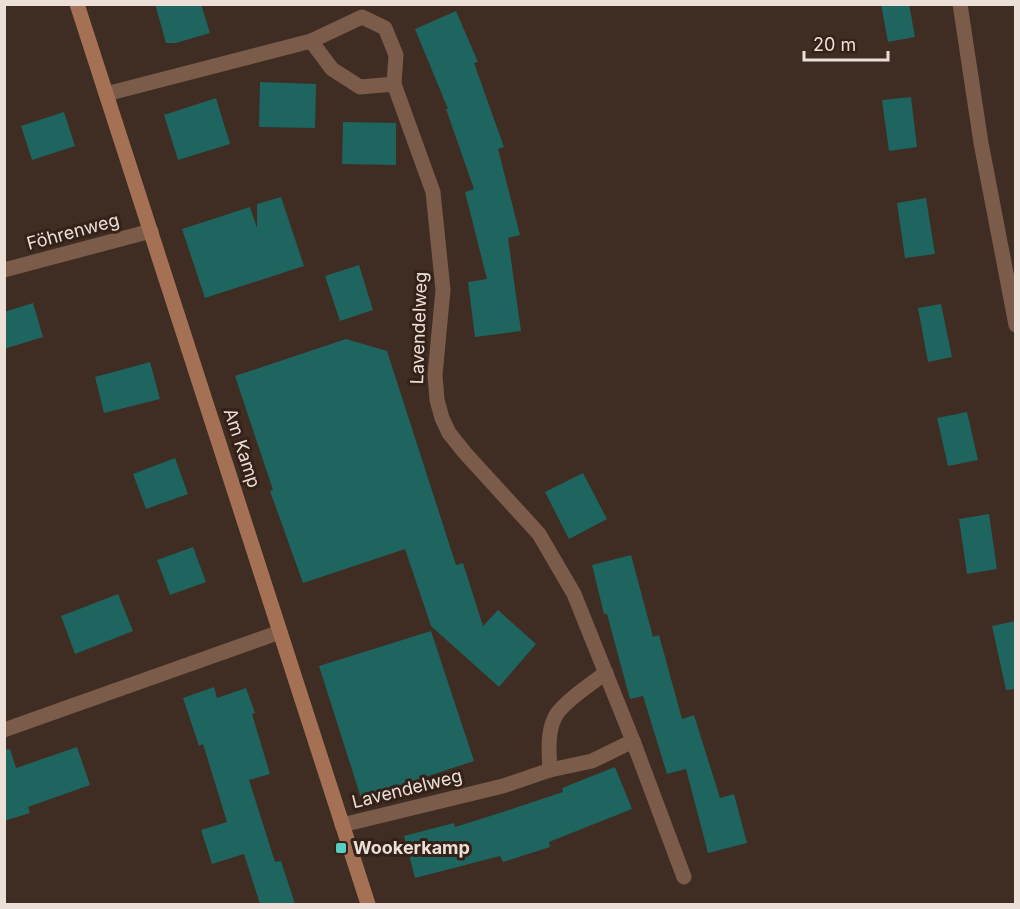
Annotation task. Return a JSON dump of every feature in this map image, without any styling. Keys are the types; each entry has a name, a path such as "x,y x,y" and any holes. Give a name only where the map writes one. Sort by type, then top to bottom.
{"street":[{"name":"Am Kamp","path":"77,4 368,904"},
{"path":"960,4 981,143 1016,325"},
{"name":"Lavendelweg","path":"106,94 311,41 363,11 386,28 396,55 394,84 433,192 443,290 435,375 437,400 442,418 449,433 465,453 538,534 574,594 684,877"},
{"path":"311,41 332,69 360,87 394,84"},
{"name":"Föhrenweg","path":"4,270 151,231"},
{"path":"4,730 280,632"},
{"path":"550,770 548,744 555,716 576,695 606,673"},
{"name":"Lavendelweg","path":"342,825 503,786 550,770 592,760 633,741"}],"building":[{"path":"155,4 201,4 210,33 176,43 166,43"},
{"path":"881,4 909,4 915,37 888,42"},
{"path":"456,11 478,62 474,63 504,147 498,149 520,235 508,238 521,331 475,337 468,282 487,279 465,192 474,189 446,109 448,109 415,29"},
{"path":"260,82 316,84 315,128 259,127"},
{"path":"911,97 917,147 889,151 882,100"},
{"path":"216,98 230,144 178,160 164,115"},
{"path":"64,112 75,146 32,160 21,126"},
{"path":"343,122 396,123 396,165 342,164"},
{"path":"281,197 304,266 205,298 182,229 250,207 257,228 257,204"},
{"path":"926,198 935,254 905,258 897,203"},
{"path":"359,265 373,310 340,321 325,276"},
{"path":"33,303 43,337 4,349 4,312"},
{"path":"941,304 952,357 928,362 918,308"},
{"path":"346,339 387,351 456,565 463,563 483,626 498,610 536,644 499,687 431,626 405,549 303,583 270,491 273,490 235,376"},
{"path":"150,362 160,399 104,413 95,377"},
{"path":"967,412 978,460 948,466 937,418"},
{"path":"175,458 188,494 146,509 133,474"},
{"path":"583,473 607,519 569,539 545,492"},
{"path":"989,514 997,569 967,574 959,519"},
{"path":"193,547 206,582 170,595 157,560"},
{"path":"631,555 653,637 659,635 682,719 694,715 720,798 734,794 747,843 708,853 686,769 667,774 643,696 630,699 607,614 604,614 592,565"},
{"path":"118,594 133,631 75,654 61,616"},
{"path":"1016,621 1016,689 1006,690 992,626"},
{"path":"431,631 474,761 361,798 319,666"},
{"path":"214,687 217,698 246,688 255,713 252,714 270,774 249,780 275,862 281,861 295,904 260,904 244,854 212,864 201,830 227,822 203,744 199,746 183,698"},
{"path":"77,747 90,785 28,807 30,813 4,821 4,750 10,749 16,768"},
{"path":"615,767 632,809 549,842 550,847 503,862 500,856 415,878 404,836 454,823 455,827 512,809 563,792 562,788"}],"place":[{"name":"Wookerkamp","path":"341,848"}]}
